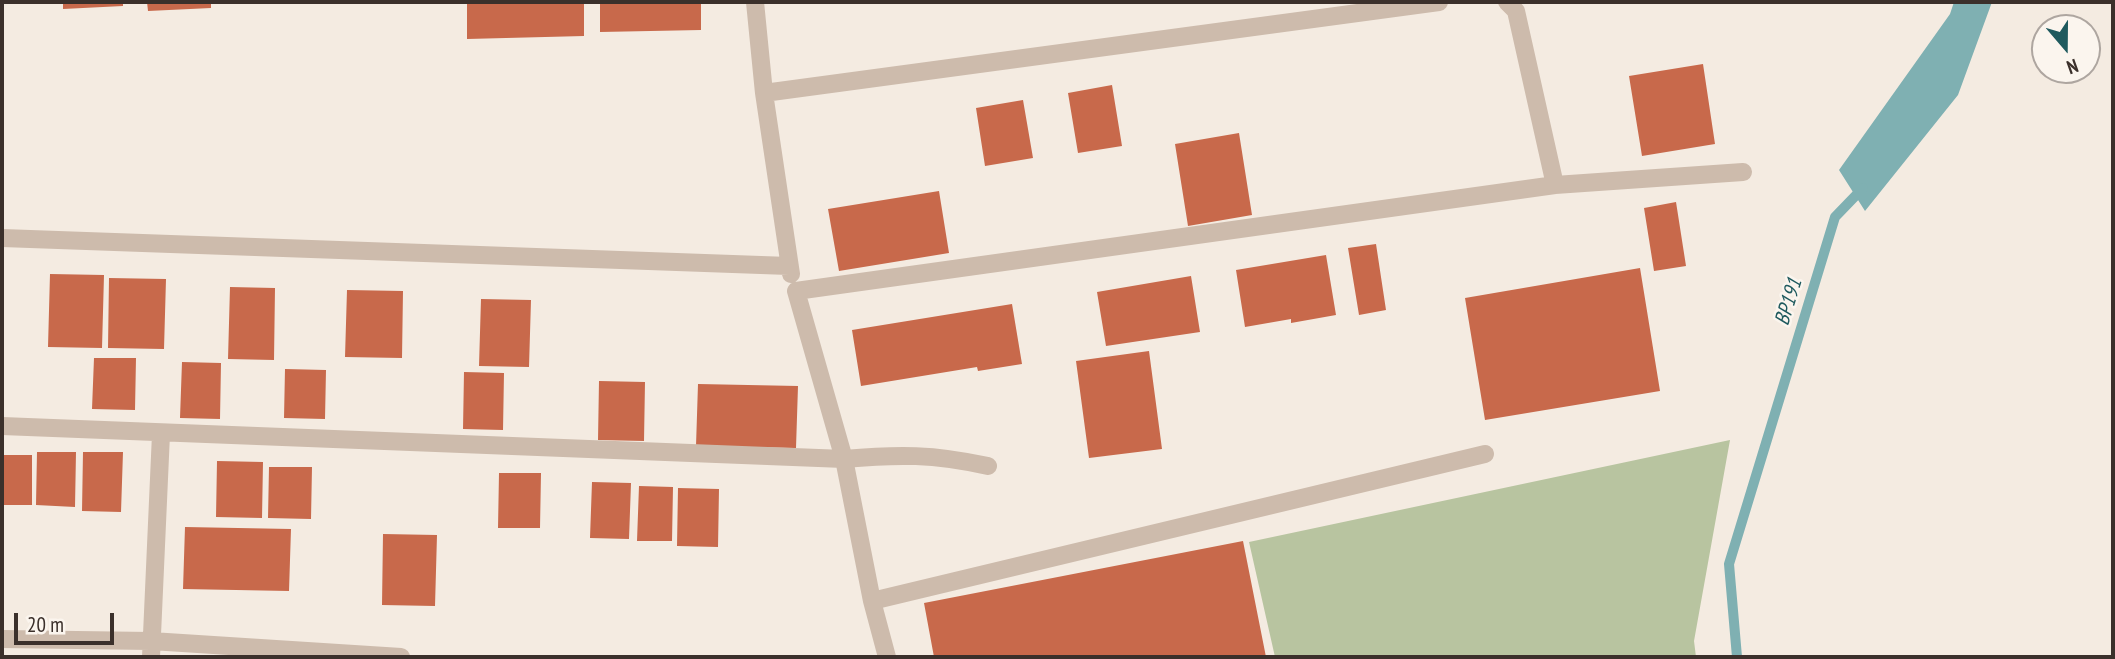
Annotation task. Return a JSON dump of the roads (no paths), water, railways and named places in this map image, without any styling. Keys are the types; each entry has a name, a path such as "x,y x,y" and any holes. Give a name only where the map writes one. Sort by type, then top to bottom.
{"street":[{"path":"755,2 764,93 789,266 844,459 872,601 887,657"},
{"path":"764,93 1439,2"},
{"path":"1507,2 1516,10 1555,185"},
{"path":"796,291 1555,185 1743,172"},
{"path":"2,238 789,266"},
{"path":"2,426 844,459 902,454 947,457 988,466"},
{"path":"151,649 161,434"},
{"path":"872,601 1485,454"},
{"path":"2,639 151,649 401,657"}],"water":[{"path":"1954,2 1992,2 1958,95 1865,211 1839,170 1950,14"}],"waterway":[{"name":"BP191","path":"1737,657 1729,564 1835,217 1863,188"}]}
